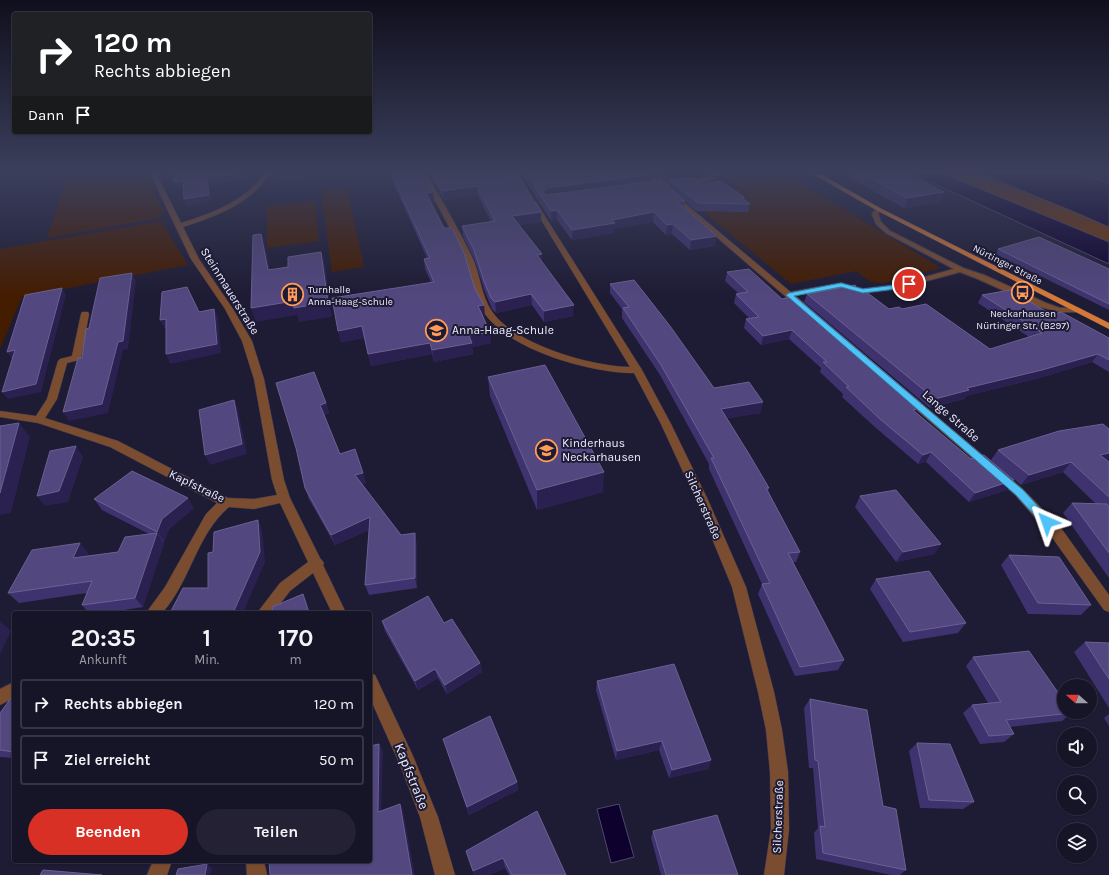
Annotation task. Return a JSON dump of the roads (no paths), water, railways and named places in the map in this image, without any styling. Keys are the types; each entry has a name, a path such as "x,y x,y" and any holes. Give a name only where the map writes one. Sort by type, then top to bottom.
{"main road":[{"name":"Nürtinger Straße","path":"888,214 1109,326"}],"street":[{"name":"Steinmauerstraße","path":"172,214 195,259 229,309 247,341 259,379 278,480 284,498"},
{"path":"178,226 212,214"},
{"path":"444,214 472,267 487,310 498,325 518,338 551,353 605,369 627,371 637,370"},
{"name":"Silcherstraße","path":"541,214 637,370 666,424 702,500 739,588 766,692 774,730 780,772 780,829 774,875"},
{"path":"693,214 807,310"},
{"path":"39,420 52,399 63,361 76,358 85,314"},
{"name":"Lange Straße","path":"904,394 1020,492 1056,532 1109,606"},
{"name":"Kapfstraße","path":"0,414 39,420 114,444 226,502 254,504 284,498"},
{"path":"284,498 339,611"},
{"path":"155,611 170,591 211,516 226,502"},
{"path":"266,611 285,586 317,563"},
{"name":"Kapfstraße","path":"372,684 407,762 429,817 445,875"},
{"path":"0,698 12,691"},
{"path":"157,875 162,863"},
{"path":"255,863 257,875"}],"lane":[{"path":"875,214 878,223 888,232 960,270 981,277 1043,305 1060,310 1078,310"},
{"path":"789,295 841,285 858,290 896,287 960,270"},
{"path":"858,290 858,293 870,300"}],"place":[{"name":"Neckarhausen Nürtinger Str. (B297)","path":"1023,293"},
{"name":"Turnhalle Anna-Haag-Schule","path":"293,295"},
{"name":"Anna-Haag-Schule","path":"437,330"},
{"name":"Kinderhaus Neckarhausen","path":"547,450"}]}
